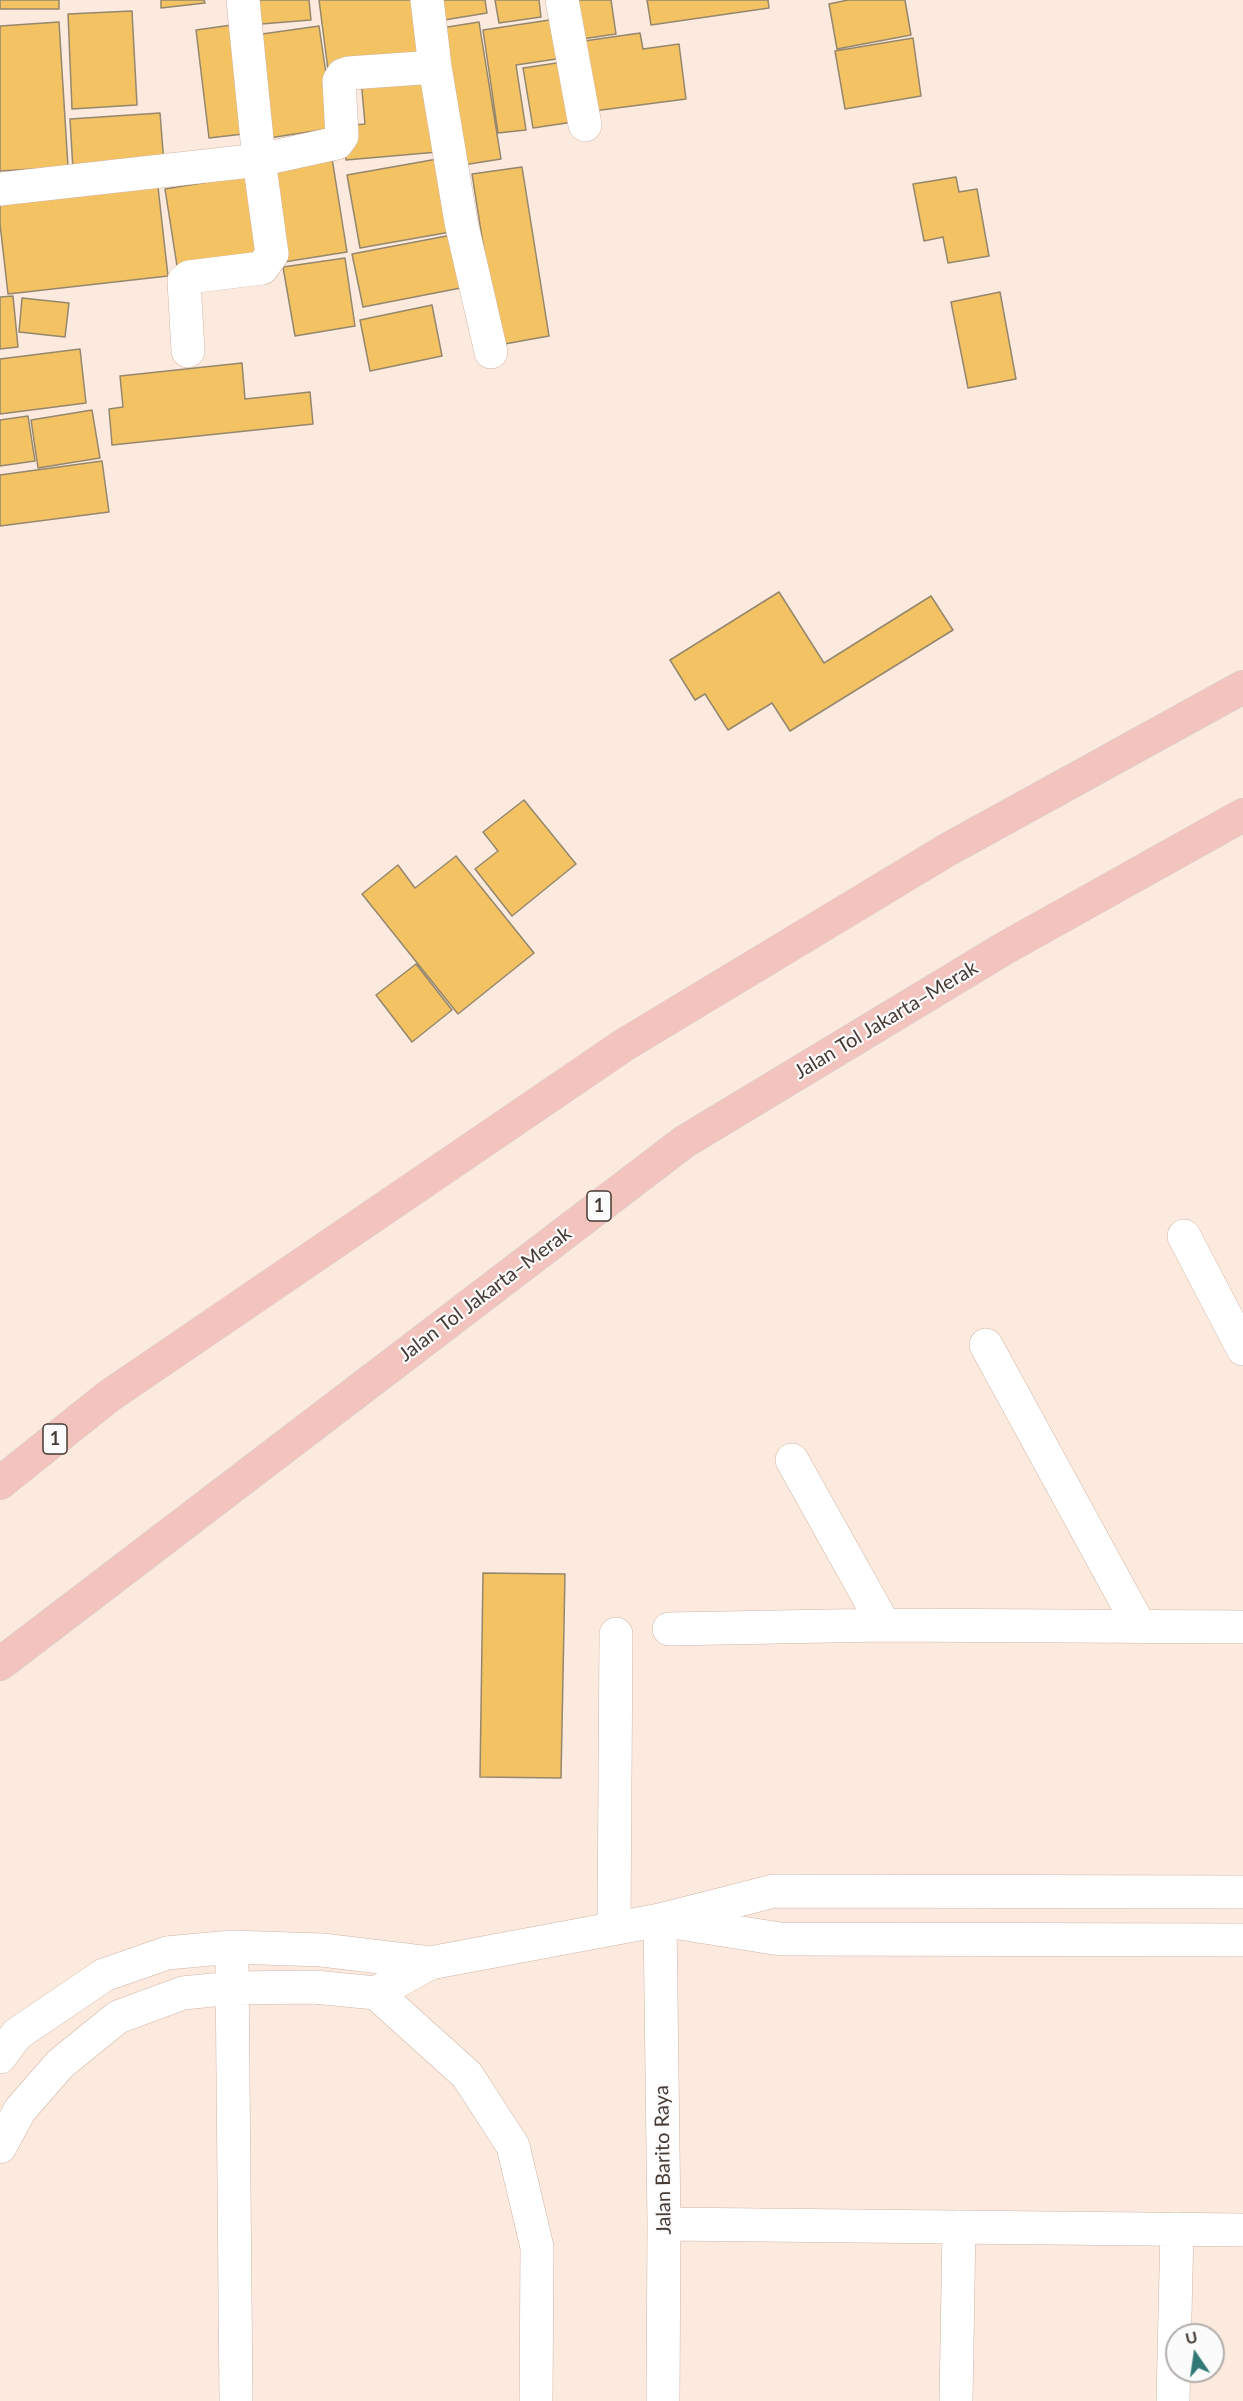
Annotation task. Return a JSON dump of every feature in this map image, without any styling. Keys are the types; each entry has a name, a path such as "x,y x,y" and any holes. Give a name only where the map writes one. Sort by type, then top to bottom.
{"highway":[{"name":"1","path":"0,1483 109,1395 624,1046 947,850 1243,687"},
{"name":"Jalan Tol Jakarta–Merak","path":"0,1664 684,1142 1005,948 1243,815"}],"street":[{"path":"188,351 184,281 189,277 262,268 272,254 259,160 243,0"},
{"path":"427,0 435,67 462,222 491,352"},
{"path":"562,0 585,125"},
{"path":"0,189 259,160 337,143 342,136 339,81 343,75 435,67"},
{"path":"1184,1236 1243,1349"},
{"path":"986,1345 1140,1627"},
{"path":"792,1460 884,1625"},
{"path":"669,1629 884,1625 1243,1627"},
{"path":"614,1928 616,1634"},
{"path":"0,2147 20,2110 60,2064 118,2017 183,1993 232,1988 314,1987 376,1993 436,1962 660,1920 774,1891 1243,1892"},
{"path":"1037,1892 1040,1939"},
{"path":"660,1920 780,1939 1243,1940"},
{"name":"Jalan Barito Raya","path":"660,1920 664,2224 663,2401"},
{"path":"0,2057 17,2034 104,1975 167,1953 232,1947 321,1950 436,1962"},
{"path":"232,1947 236,2401"},
{"path":"376,1993 467,2075 513,2146 537,2247 536,2401"},
{"path":"664,2224 1243,2230"},
{"path":"956,2401 959,2227"},
{"path":"1173,2401 1177,2229"}],"building":[{"path":"0,0 59,0 59,9 0,9"},
{"path":"161,0 204,0 205,3 161,8"},
{"path":"247,0 309,0 311,20 249,25"},
{"path":"319,0 420,0 427,57 328,70"},
{"path":"434,0 485,0 487,13 438,21"},
{"path":"495,0 539,0 541,17 499,23"},
{"path":"569,0 611,0 616,34 575,40"},
{"path":"647,0 768,0 769,8 651,25"},
{"path":"848,0 905,0 911,35 837,49 829,4"},
{"path":"132,11 137,105 72,109 68,14"},
{"path":"556,19 563,58 516,65 526,130 498,133 483,30"},
{"path":"59,22 68,167 0,171 0,26"},
{"path":"479,22 501,159 457,166 435,29"},
{"path":"239,24 252,133 209,138 196,30"},
{"path":"319,26 334,128 269,138 255,35"},
{"path":"640,33 643,49 679,44 686,99 586,112 577,42"},
{"path":"913,38 921,96 845,109 835,51"},
{"path":"570,61 580,121 533,128 523,68"},
{"path":"432,73 438,152 346,160 343,126 365,124 361,79"},
{"path":"160,113 164,164 73,170 70,119"},
{"path":"331,152 347,252 284,262 268,162"},
{"path":"443,158 456,231 360,248 347,175"},
{"path":"522,167 549,336 499,345 472,174"},
{"path":"245,176 258,254 177,266 165,189"},
{"path":"956,177 959,192 977,189 989,256 948,263 943,237 924,241 913,184"},
{"path":"157,178 168,276 8,294 0,224 0,196"},
{"path":"462,233 471,286 363,307 352,254"},
{"path":"345,258 355,326 295,336 283,267"},
{"path":"1000,292 1016,379 968,388 951,302"},
{"path":"13,296 18,347 0,349 0,297"},
{"path":"22,298 69,303 65,337 19,332"},
{"path":"432,305 442,356 370,371 360,320"},
{"path":"80,349 86,403 0,414 0,359"},
{"path":"242,363 245,399 310,392 313,424 112,445 109,409 123,407 120,376"},
{"path":"92,410 100,458 38,468 31,420"},
{"path":"28,416 35,461 0,466 0,420"},
{"path":"102,461 109,512 0,526 0,475"},
{"path":"779,592 824,663 931,596 953,630 790,731 772,703 728,730 705,694 695,700 670,660"},
{"path":"524,800 576,864 512,916 475,869 498,851 483,832"},
{"path":"456,856 534,953 458,1014 362,894 398,865 415,888"},
{"path":"416,964 452,1010 412,1042 376,995"},
{"path":"483,1573 565,1574 561,1778 480,1777"}]}
